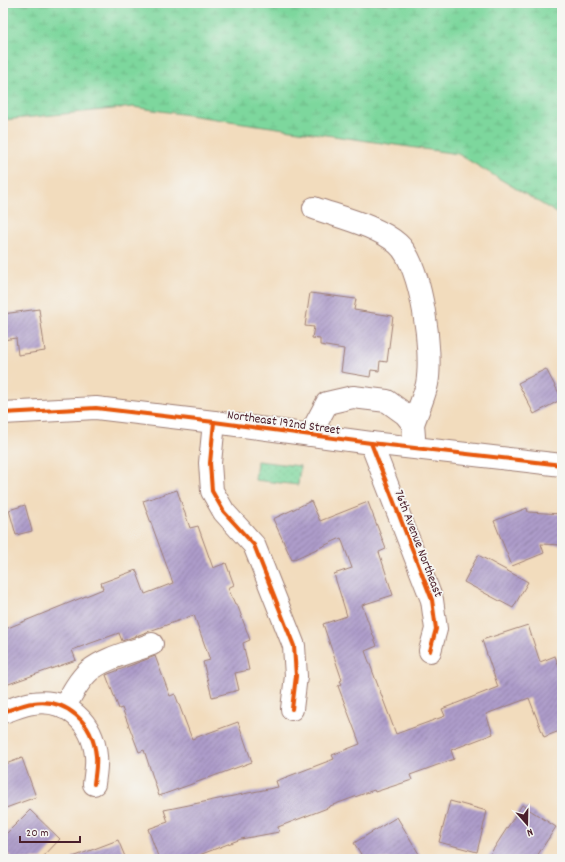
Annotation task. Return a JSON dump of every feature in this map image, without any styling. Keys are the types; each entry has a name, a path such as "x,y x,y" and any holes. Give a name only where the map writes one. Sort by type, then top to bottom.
{"street":[{"path":"314,208 379,232 398,243 406,254 416,279 424,309 428,342 427,384 413,424 415,448"},
{"path":"310,435 327,403 353,397 388,401 405,414 413,424"},
{"name":"Northeast 192nd Street","path":"3,413 96,408 371,443 562,465"},
{"path":"214,422 210,463 212,491 224,512 254,545 294,646 296,676 292,709"},
{"name":"76th Avenue Northeast","path":"371,443 432,600 436,629 430,651"},
{"path":"64,708 73,692 88,672 98,665 152,644"},
{"path":"3,712 33,703 58,704 77,715 87,727 96,756 94,784"}],"green space":[{"path":"3,3 562,3 562,216 458,154 133,107 3,120"},
{"path":"257,461 300,466 298,485 255,480"}],"building":[{"path":"310,293 356,299 354,310 393,316 387,362 380,361 379,371 371,370 370,377 341,372 344,349 320,345 320,339 312,338 314,327 305,326"},
{"path":"39,309 45,351 18,355 16,338 3,340 3,314"},
{"path":"546,369 562,399 534,414 518,383"},
{"path":"177,490 190,528 198,526 213,568 226,563 234,585 228,588 235,604 237,604 250,640 243,643 249,670 235,673 239,690 212,697 203,662 210,660 194,615 122,641 119,633 72,650 76,660 3,686 3,630 103,589 101,583 136,570 145,594 173,583 143,501"},
{"path":"311,501 320,521 368,502 386,549 379,552 393,595 362,605 377,646 365,651 396,734 445,716 442,709 498,687 482,640 528,625 540,662 555,656 562,675 562,730 544,737 529,698 486,714 493,734 451,750 454,759 410,775 412,780 375,792 374,790 330,806 278,827 279,832 241,839 189,859 159,859 148,829 168,822 164,810 278,787 276,781 334,759 332,755 360,744 338,686 342,684 340,681 342,680 323,624 347,616 334,574 352,568 341,538 292,560 273,519"},
{"path":"25,505 32,531 16,535 9,510"},
{"path":"527,508 528,512 562,514 562,545 541,544 544,553 512,566 494,521"},
{"path":"478,555 528,582 513,608 464,582"},
{"path":"155,656 170,696 175,694 192,739 238,722 252,762 159,796 144,750 139,752 122,708 119,709 106,675"},
{"path":"22,758 36,797 3,809 3,765"},
{"path":"450,801 487,811 477,852 439,842"},
{"path":"522,805 556,827 535,859 487,859"},
{"path":"30,810 60,839 41,859 13,859 3,849 3,837"},
{"path":"397,817 422,859 364,859 354,843"},
{"path":"118,840 126,859 73,859 73,857"}],"cycle path":[{"path":"3,413 96,408 371,443 562,465"},
{"path":"214,422 210,463 212,491 224,512 254,545 294,646 296,676 292,709"},
{"path":"371,443 432,600 436,629 430,651"},
{"path":"3,712 22,705 45,702 67,709 76,715 84,723 94,744 96,759 94,784"}]}
